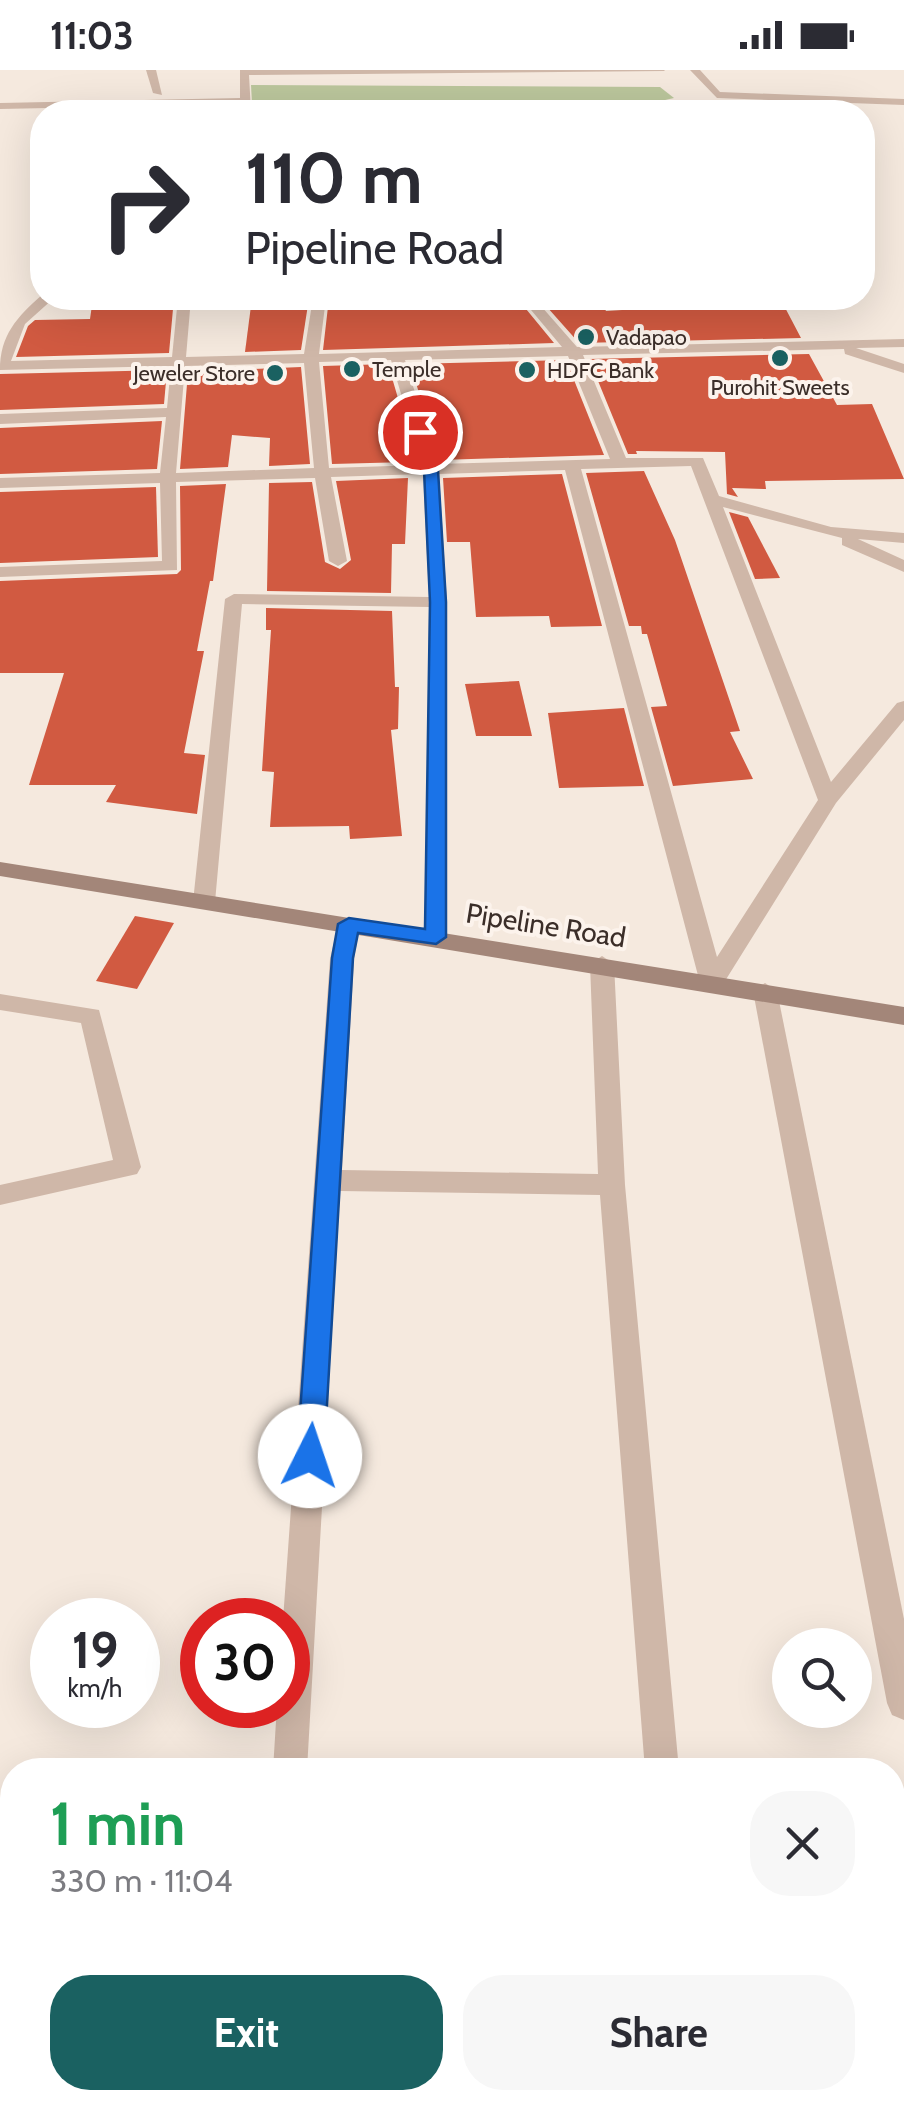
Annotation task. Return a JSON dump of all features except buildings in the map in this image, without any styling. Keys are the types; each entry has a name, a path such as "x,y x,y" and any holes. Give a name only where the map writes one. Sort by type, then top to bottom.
{"main road":[{"name":"Pipeline Road","path":"1,870 436,937 904,1016"}],"street":[{"path":"151,70 158,94"},
{"path":"695,70 717,95 851,100"},
{"path":"246,100 244,72 660,71"},
{"path":"875,101 904,102"},
{"path":"0,106 30,106"},
{"path":"34,310 20,322 1,366 904,343"},
{"path":"0,572 171,566 168,478 183,310"},
{"path":"317,310 310,358 322,473 338,561"},
{"path":"537,310 574,352 620,464"},
{"path":"831,345 904,369"},
{"path":"397,357 431,470 438,602 436,937"},
{"path":"0,419 174,412"},
{"path":"0,483 697,461 828,800"},
{"path":"572,465 712,984"},
{"path":"711,499 830,532 904,567"},
{"path":"830,532 904,538"},
{"path":"204,902 234,599 438,602"},
{"path":"712,984 828,800 904,707"},
{"path":"291,1758 342,958 349,924"},
{"path":"602,964 612,1185 661,1758"},
{"path":"765,991 904,1703"},
{"path":"0,1002 91,1016 128,1167 0,1195"},
{"path":"328,1180 612,1185"}],"green space":[{"path":"251,85 660,87 674,98 665,100 252,100"}],"place":[{"name":"Vadapao","path":"586,337"},
{"name":"Purohit Sweets","path":"780,358"},
{"name":"Temple","path":"352,369"},
{"name":"HDFC Bank","path":"527,370"},
{"name":"Jeweler Store","path":"275,373"}],"route":[{"path":"310,1456 342,958 349,924 436,937 438,602 431,470 420,432"}]}
